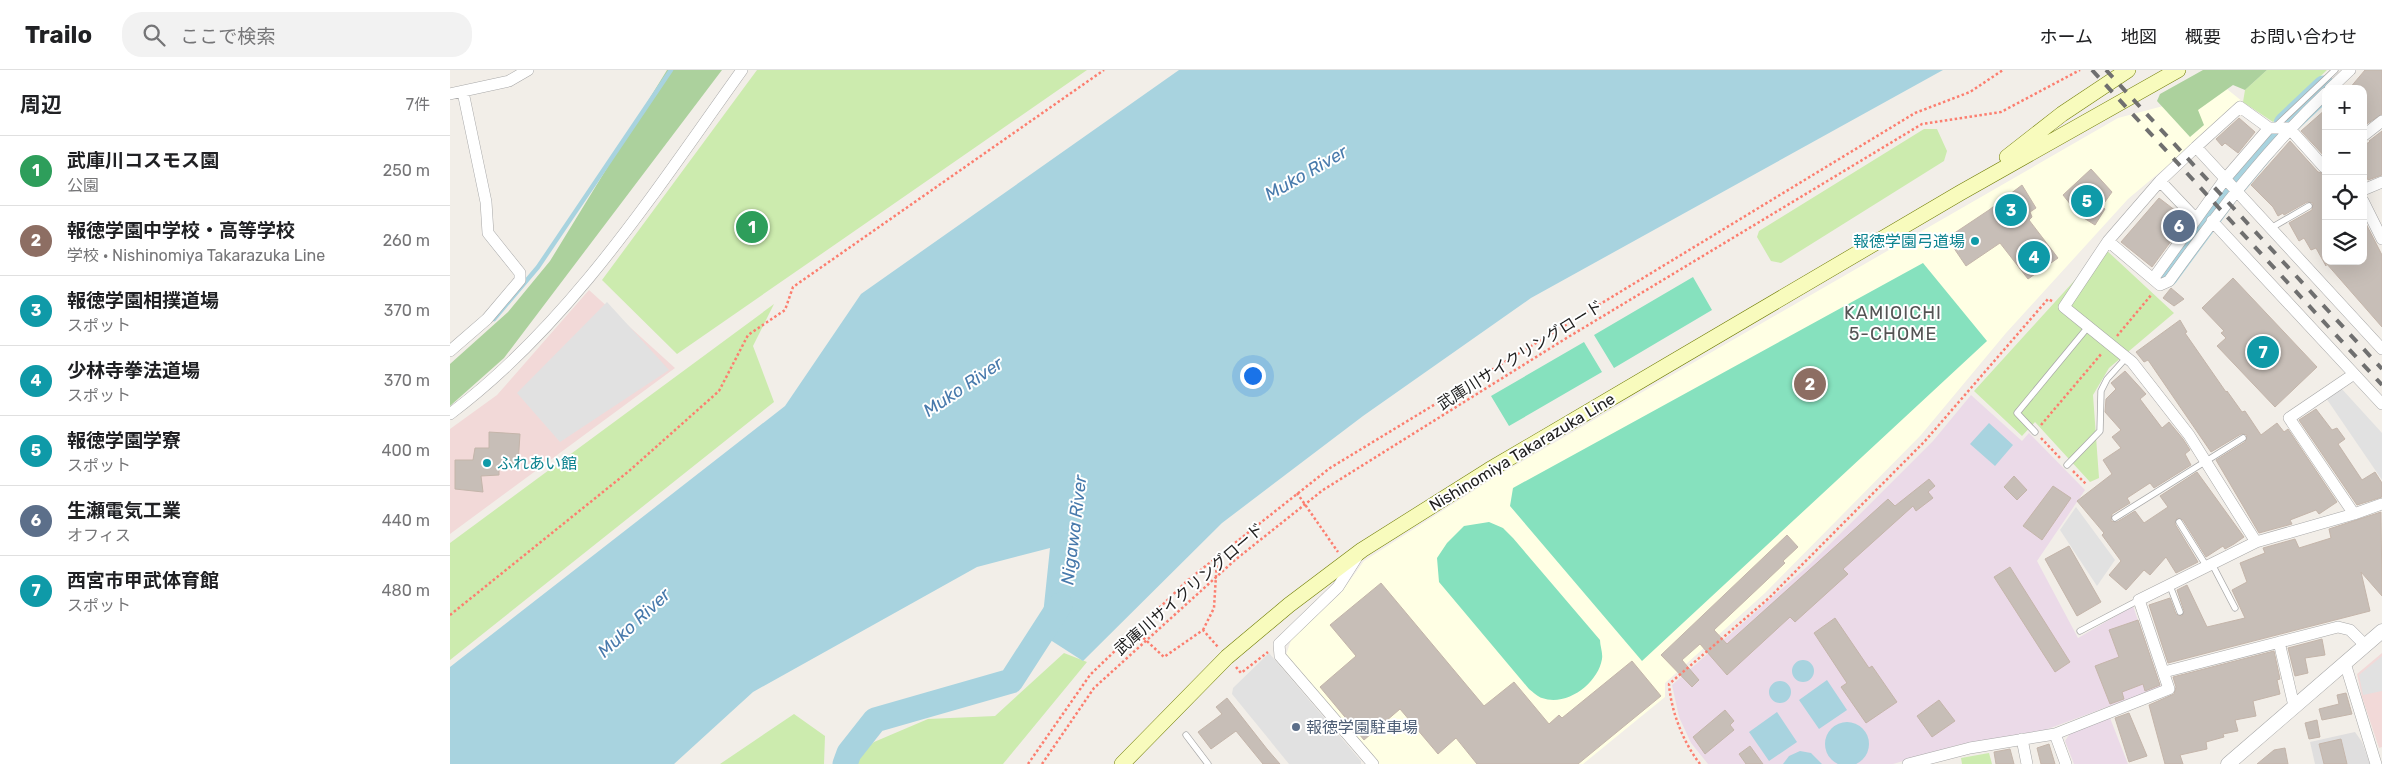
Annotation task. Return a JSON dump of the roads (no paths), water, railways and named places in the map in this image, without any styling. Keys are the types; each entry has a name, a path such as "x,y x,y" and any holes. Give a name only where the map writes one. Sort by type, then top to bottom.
{"main road":[{"name":"Nishinomiya Takarazuka Line","path":"1960,192 2062,114 2128,70"},
{"name":"Nishinomiya Takarazuka Line","path":"1122,764 1226,657 1289,605 1362,550 1489,470 1960,192 2178,70"}],"street":[{"path":"450,94 509,81 528,70"},
{"path":"450,414 507,366 542,333 594,271 742,70"},
{"path":"2334,85 2350,70"},
{"path":"450,350 487,319 520,280 520,274 488,233 486,202 463,92"},
{"path":"2108,241 2156,282 2169,282 2212,221 2236,191 2289,128 2322,97"},
{"path":"2256,542 2189,435 2126,358 2064,307 2108,241 2160,181 2240,107 2271,128 2289,128 2322,165"},
{"path":"2367,133 2382,121"},
{"path":"2156,282 2196,220 2225,180 2271,128"},
{"path":"2196,147 2382,349"},
{"path":"2160,181 2196,220"},
{"path":"2367,188 2382,182"},
{"path":"2367,209 2382,239"},
{"path":"2212,221 2382,404"},
{"path":"2354,374 2289,418 2354,514"},
{"path":"1908,764 1970,748 2055,734 2169,689 2139,600 2256,542 2382,504"},
{"path":"1362,550 1338,587 1279,644 1280,656 1373,764"},
{"path":"2164,672 2338,627 2350,630 2365,645"},
{"path":"2228,764 2382,630"},
{"path":"2279,642 2294,706"},
{"path":"2345,663 2376,764"},
{"path":"2055,734 2066,764"},
{"path":"2022,739 2027,764"}],"lane":[{"path":"2271,128 2335,70"},
{"path":"2271,228 2309,206"},
{"path":"2035,432 2017,413 2088,327"},
{"path":"2067,465 2100,432 2101,391 2126,358"},
{"path":"2115,518 2243,438"},
{"path":"2179,522 2210,566 2235,608"},
{"path":"2170,586 2180,612"},
{"path":"2080,631 2139,600"},
{"path":"1186,735 1208,764"}],"water":[{"name":"Muko River","path":"1179,70 1943,70 1531,298 1363,416 1222,523 1083,661 1041,634 1050,548 977,567 753,692 674,764 450,764 450,667 785,406 861,294"},
{"path":"1989,423 2013,445 1995,466 1970,444"},
{"path":"1803,660 1811,663 1814,671 1811,679 1803,682 1795,679 1792,671 1795,663"},
{"path":"1827,680 1847,710 1819,729 1799,700"},
{"path":"1780,681 1788,684 1791,692 1788,700 1780,703 1772,700 1769,692 1772,684"},
{"path":"1777,712 1797,742 1769,761 1749,732"},
{"path":"1847,722 1859,726 1865,732 1869,744 1865,756 1859,762 1851,765 1835,762 1829,756 1825,744 1829,732 1835,726"},
{"path":"1800,751 1811,753 1822,764 1783,764 1789,756"}],"waterway":[{"path":"494,319 538,267 671,70"},
{"path":"2286,124 2322,90"},
{"path":"2236,182 2274,136"},
{"path":"2166,275 2228,191"},
{"name":"Nigawa River","path":"845,764 849,753 875,720 1011,681 1060,605"}],"railway":[{"path":"2092,70 2382,385"},
{"path":"2106,70 2382,369"}],"place":[{"name":"報徳学園学寮","path":"2087,201"},
{"name":"報徳学園相撲道場","path":"2011,210"},
{"name":"生瀬電気工業","path":"2179,226"},
{"name":"武庫川コスモス園","path":"752,227"},
{"name":"報徳学園弓道場","path":"1975,241"},
{"name":"少林寺拳法道場","path":"2034,257"},
{"name":"西宮市甲武体育館","path":"2263,352"},
{"name":"報徳学園中学校・高等学校","path":"1810,384"},
{"name":"ふれあい館","path":"487,463"},
{"name":"報徳学園駐車場","path":"1296,727"}],"district":[{"name":"KAMIOICHI 5-CHOME","path":"1893,323"}]}
